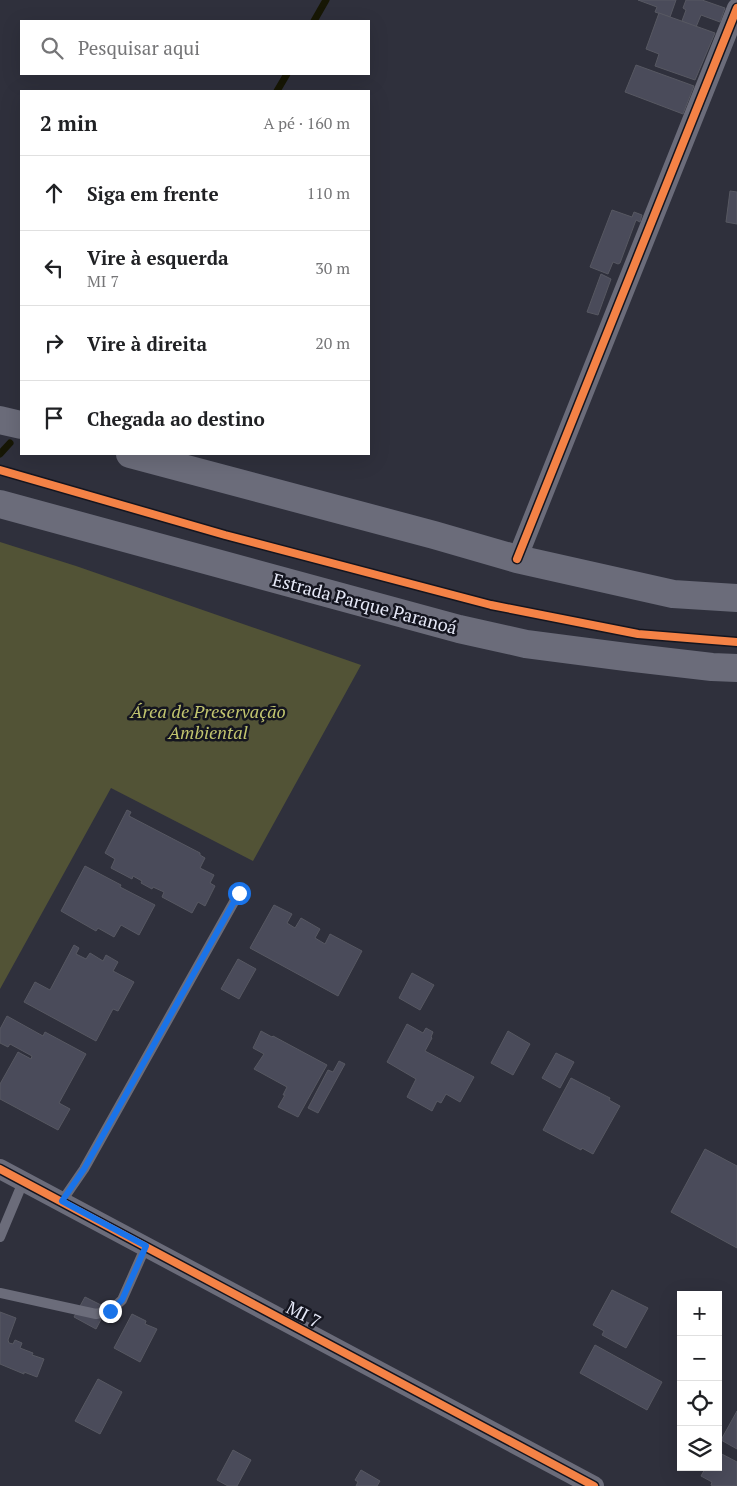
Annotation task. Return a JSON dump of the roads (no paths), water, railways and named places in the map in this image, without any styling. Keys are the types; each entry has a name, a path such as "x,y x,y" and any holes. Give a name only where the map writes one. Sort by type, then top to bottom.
{"main road":[{"path":"0,420 20,425"},
{"path":"134,455 425,532 517,559 673,594 737,598"},
{"name":"Estrada Parque Paranoá","path":"0,504 468,631 526,644 626,657 737,668"}],"street":[{"path":"517,559 737,8"},
{"name":"MI 7","path":"0,1169 594,1486"}],"lane":[{"path":"62,1201 84,1169 239,893"},
{"path":"0,1238 23,1182"},
{"path":"0,1293 96,1314 110,1311 122,1300 146,1246"}],"waterway":[{"path":"315,20 326,0"},
{"path":"278,90 286,75"},
{"path":"0,454 10,443"}],"park label":[{"name":"Área de Preservação Ambiental","path":"208,721"}]}
